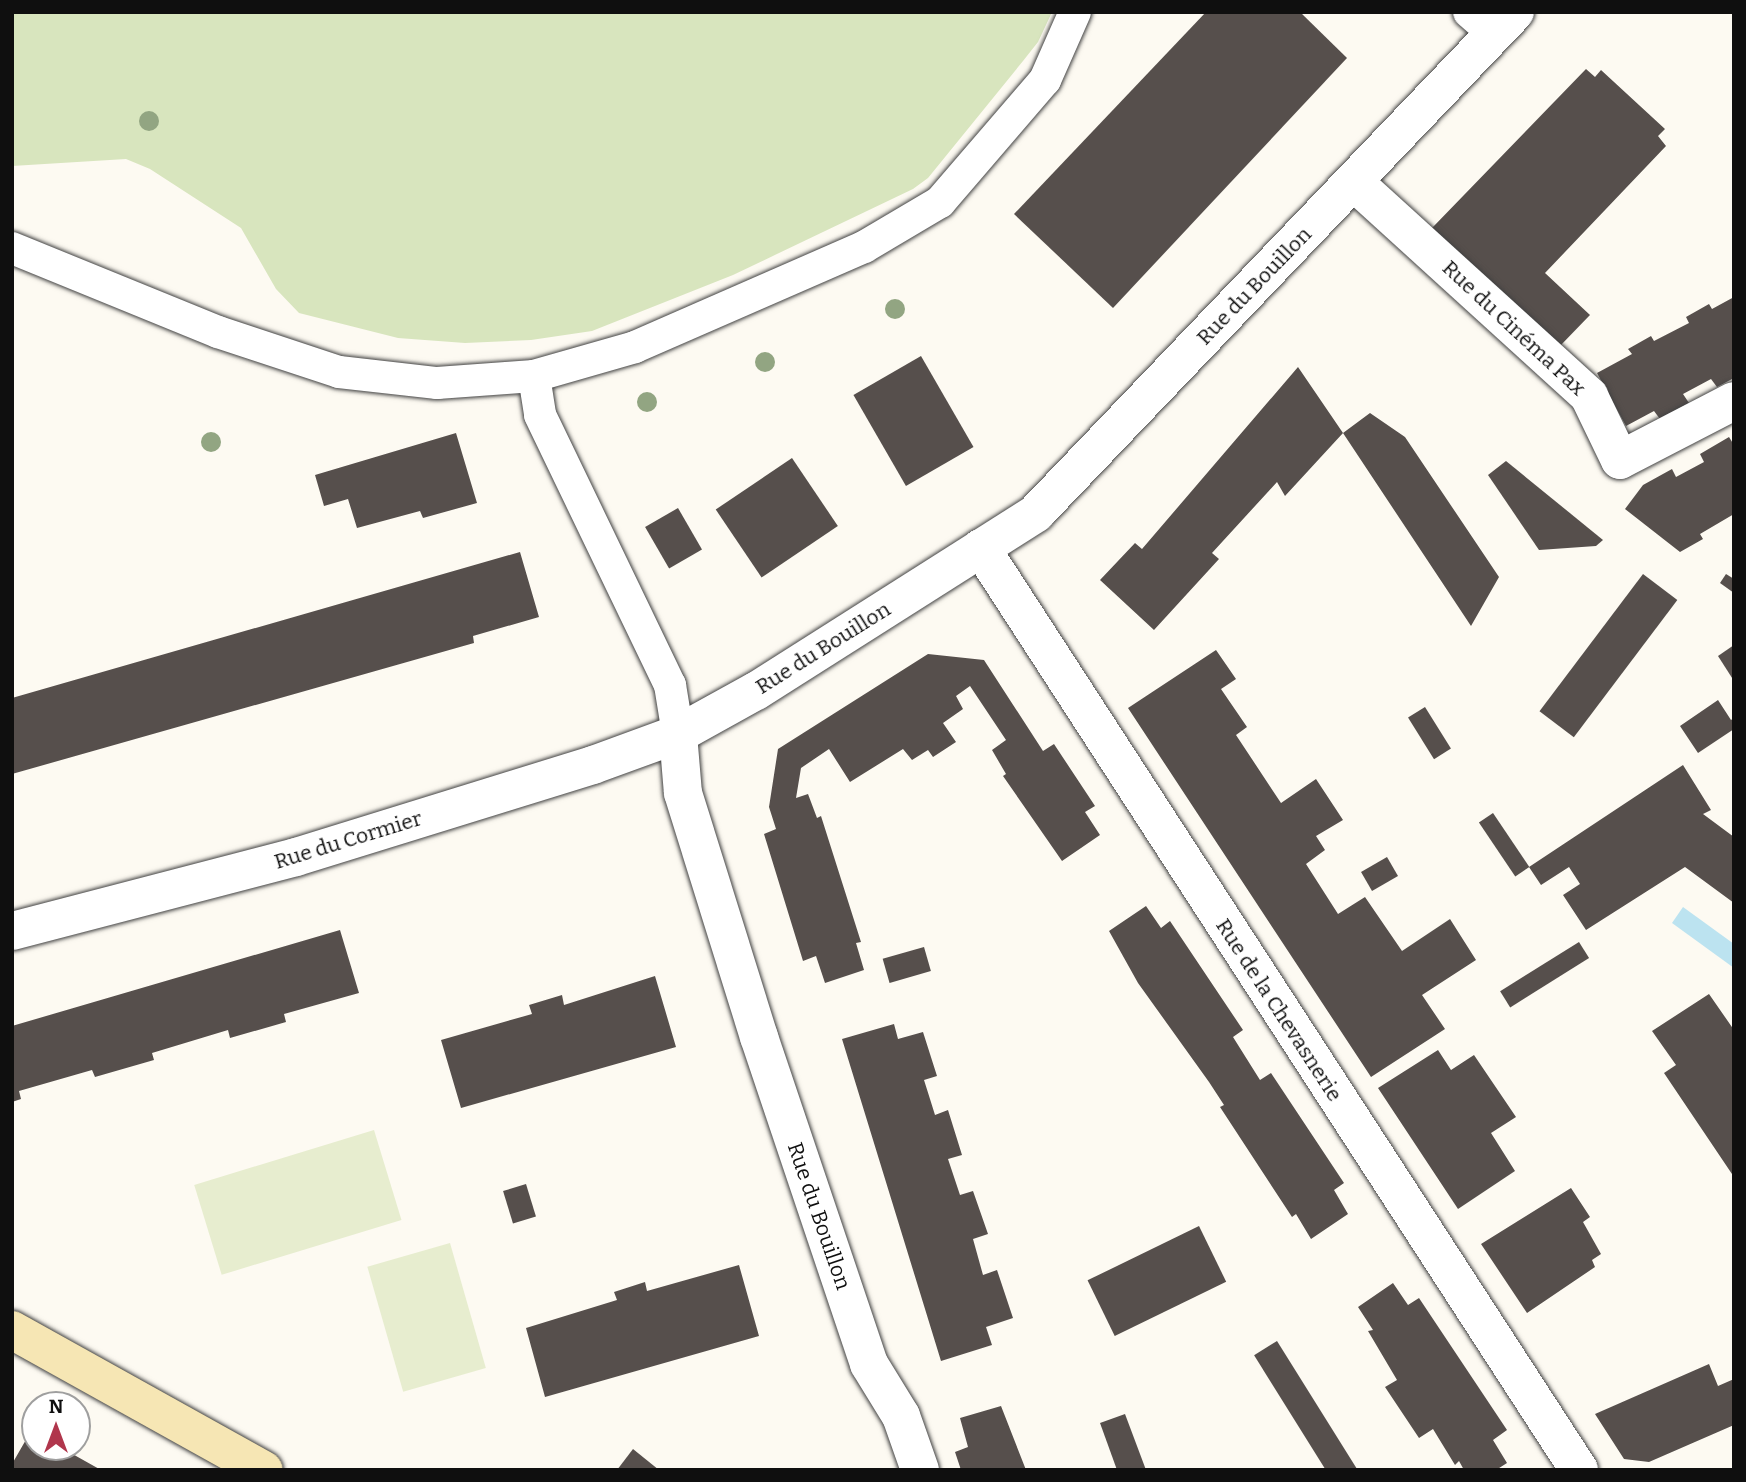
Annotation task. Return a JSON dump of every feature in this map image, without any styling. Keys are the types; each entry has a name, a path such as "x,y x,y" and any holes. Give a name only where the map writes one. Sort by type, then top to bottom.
{"street":[{"name":"Rue du Bouillon","path":"920,1470 901,1416 869,1364 759,1037 683,793 678,734 756,691 1036,513 1354,182 1493,19"},
{"name":"Rue du Cinéma Pax","path":"1354,182 1588,396 1620,460 1734,401"},
{"name":"Rue de la Chevasnerie","path":"981,548 1579,1470"},
{"name":"Rue du Cormier","path":"12,931 296,857 593,765 678,734"},
{"path":"12,1330 264,1470"}],"lane":[{"path":"12,248 218,332 339,372 437,383 534,376 635,347 864,247 940,202 1045,80 1074,12"},
{"path":"534,376 540,415 670,685 678,734"}],"green space":[{"path":"12,12 1052,12 1038,42 928,178 913,189 733,275 592,331 531,340 465,343 398,338 299,313 276,289 241,228 150,169 126,159 12,166"},
{"path":"374,1130 401,1220 222,1275 194,1185"},
{"path":"450,1243 486,1368 403,1392 367,1267"}],"water":[{"path":"1683,907 1734,944 1734,968 1672,923"}],"building":[{"path":"1206,12 1300,12 1347,58 1113,308 1014,214"},
{"path":"1586,69 1595,77 1601,70 1665,129 1658,136 1666,146 1545,273 1590,315 1559,347 1432,228"},
{"path":"1734,297 1734,378 1717,387 1711,379 1683,394 1689,403 1660,419 1654,411 1626,426 1597,373 1632,354 1628,349 1651,336 1654,341 1689,323 1686,317 1709,304 1712,309"},
{"path":"921,356 974,447 906,486 853,395"},
{"path":"1298,367 1343,433 1285,496 1277,482 1212,553 1219,559 1154,630 1100,580 1135,543 1142,549"},
{"path":"1370,413 1405,437 1499,577 1471,626 1343,433"},
{"path":"456,433 477,503 423,518 420,511 357,528 348,499 324,506 315,475"},
{"path":"1729,437 1734,445 1734,514 1700,534 1703,539 1680,552 1625,509 1643,485 1672,469 1676,477 1704,462 1700,454"},
{"path":"792,458 838,526 762,577 716,509"},
{"path":"1506,461 1603,540 1596,546 1539,550 1488,475"},
{"path":"678,508 702,550 669,569 645,527"},
{"path":"520,552 539,617 473,636 474,643 12,774 12,698"},
{"path":"1643,574 1677,600 1574,737 1539,711"},
{"path":"1726,574 1734,579 1734,593 1720,583"},
{"path":"1734,645 1734,681 1718,656"},
{"path":"1216,650 1236,679 1221,689 1247,727 1236,735 1281,803 1316,779 1343,820 1316,836 1325,850 1306,864 1338,914 1365,897 1402,951 1450,919 1476,960 1422,995 1445,1029 1371,1077 1128,708"},
{"path":"928,654 984,660 1043,751 1054,744 1095,806 1085,812 1100,835 1062,861 1003,776 1006,774 992,750 1006,740 970,686 956,696 963,709 943,723 956,742 933,757 928,750 912,760 903,749 850,782 829,749 801,768 796,798 808,794 817,818 821,816 861,942 856,943 864,970 825,983 816,956 803,961 764,834 776,829 769,807 778,749"},
{"path":"1718,700 1731,720 1734,718 1734,729 1698,753 1680,726"},
{"path":"1425,707 1451,749 1434,759 1408,718"},
{"path":"1683,765 1711,810 1703,814 1734,837 1734,903 1685,867 1586,930 1563,895 1580,884 1569,867 1541,885 1529,867"},
{"path":"1493,813 1529,867 1515,876 1479,823"},
{"path":"1387,857 1398,876 1372,891 1361,872"},
{"path":"1146,906 1161,928 1170,921 1243,1030 1233,1037 1260,1080 1271,1073 1344,1183 1334,1190 1348,1214 1311,1239 1296,1214 1292,1217 1220,1107 1224,1105 1209,1082 1138,983 1109,931"},
{"path":"340,930 359,993 284,1014 286,1022 230,1038 228,1030 152,1053 154,1060 95,1077 92,1070 19,1091 21,1099 12,1102 12,1026"},
{"path":"1579,942 1589,958 1510,1007 1500,991"},
{"path":"924,947 931,971 890,983 883,959"},
{"path":"655,976 676,1047 461,1108 441,1040 532,1014 529,1005 562,995 564,1005"},
{"path":"1709,994 1734,1030 1734,1177 1664,1073 1676,1065 1652,1031"},
{"path":"894,1024 898,1039 923,1032 937,1076 924,1080 935,1115 948,1110 962,1155 948,1159 960,1195 973,1191 988,1234 973,1239 983,1275 997,1270 1013,1318 986,1327 992,1345 941,1361 842,1039"},
{"path":"1438,1050 1451,1070 1474,1055 1516,1117 1491,1133 1515,1171 1458,1209 1378,1088"},
{"path":"526,1184 536,1217 513,1224 503,1191"},
{"path":"1571,1188 1590,1217 1583,1222 1601,1254 1592,1260 1595,1267 1527,1313 1481,1244"},
{"path":"1199,1226 1226,1282 1115,1336 1088,1280"},
{"path":"739,1265 759,1336 545,1397 526,1328 617,1300 614,1292 645,1282 647,1291"},
{"path":"1393,1283 1408,1305 1419,1298 1507,1430 1493,1440 1507,1463 1496,1470 1464,1470 1459,1461 1455,1465 1433,1429 1419,1438 1385,1387 1397,1380 1368,1331 1373,1330 1358,1307"},
{"path":"1277,1341 1358,1470 1326,1470 1254,1355"},
{"path":"1709,1364 1718,1386 1734,1379 1734,1425 1649,1462 1624,1459 1595,1414"},
{"path":"1001,1406 1026,1470 961,1470 955,1452 968,1447 960,1418"},
{"path":"1125,1414 1146,1470 1117,1470 1100,1423"},
{"path":"21,1448 21,1461 85,1461 101,1470 12,1470 12,1464"},
{"path":"633,1449 659,1470 617,1470"}]}
